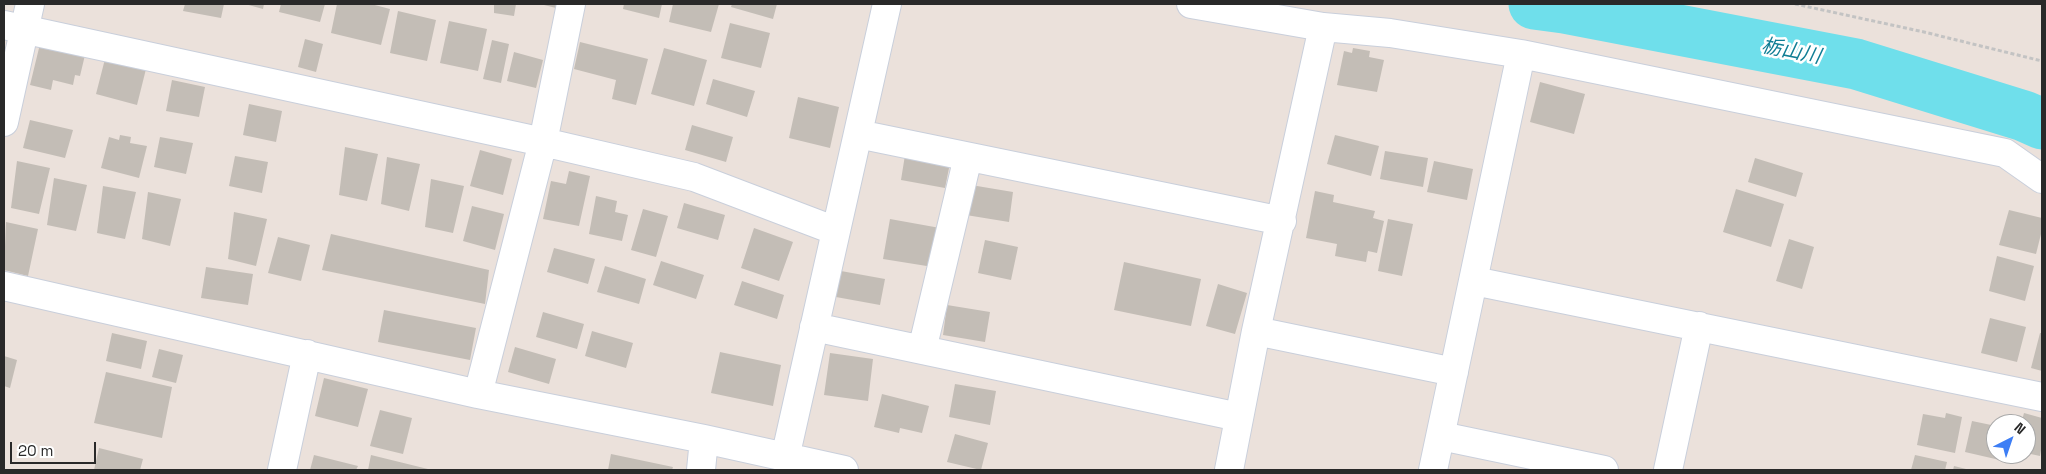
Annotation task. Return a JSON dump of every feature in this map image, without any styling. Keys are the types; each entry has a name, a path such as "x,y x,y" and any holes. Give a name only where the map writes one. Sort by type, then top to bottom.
{"street":[{"path":"478,394 543,142 571,4"},
{"path":"785,458 887,4"},
{"path":"1191,4 1323,27 1390,33 1522,54 2004,154 2042,178"},
{"path":"4,122 19,19 694,177 836,231"},
{"path":"1229,470 1256,331 1282,221 1323,27"},
{"path":"1434,470 1522,54"},
{"path":"858,134 1282,221"},
{"path":"922,350 968,157"},
{"path":"1474,281 2042,397"},
{"path":"4,286 478,394 704,439 844,470"},
{"path":"1668,470 1699,326"},
{"path":"814,327 1239,417"},
{"path":"1256,331 1454,372"},
{"path":"282,470 307,354"},
{"path":"1441,436 1604,470"},
{"path":"701,470 704,439"}],"path":[{"path":"1795,4 1924,32 2042,61"}],"building":[{"path":"185,4 224,4 221,18 183,11"},
{"path":"245,4 264,4 263,9"},
{"path":"281,4 325,4 320,22 279,12"},
{"path":"337,4 371,4 390,9 381,45 331,33"},
{"path":"494,4 516,4 514,16 494,13"},
{"path":"540,4 557,4 556,8"},
{"path":"624,4 662,4 659,18 623,9"},
{"path":"673,4 719,4 711,32 669,22"},
{"path":"732,4 777,4 773,19 731,7"},
{"path":"398,11 436,20 427,61 390,53"},
{"path":"449,21 487,29 478,71 440,63"},
{"path":"730,23 770,33 761,68 721,58"},
{"path":"305,39 323,44 316,72 298,67"},
{"path":"492,40 509,44 501,83 483,79"},
{"path":"580,42 648,59 636,105 612,99 616,80 574,69"},
{"path":"40,44 85,55 80,76 75,75 73,85 53,80 51,90 30,85"},
{"path":"664,48 707,60 694,106 651,94"},
{"path":"1353,48 1370,51 1369,57 1384,60 1377,92 1337,85 1344,51 1352,53"},
{"path":"514,52 543,60 536,88 507,81"},
{"path":"105,59 146,69 137,105 96,94"},
{"path":"713,79 755,91 747,117 706,104"},
{"path":"172,80 205,87 199,117 166,111"},
{"path":"1540,82 1585,94 1574,134 1530,122"},
{"path":"798,97 839,107 830,148 789,138"},
{"path":"249,104 282,111 276,142 243,135"},
{"path":"30,120 73,130 65,158 23,148"},
{"path":"692,125 733,137 726,162 685,150"},
{"path":"120,135 131,137 130,143 147,146 139,178 101,168 109,137 119,140"},
{"path":"1335,135 1379,146 1371,176 1327,164"},
{"path":"160,137 193,143 186,174 154,167"},
{"path":"345,147 378,154 367,201 339,195"},
{"path":"480,150 512,159 503,195 470,186"},
{"path":"1385,151 1428,158 1423,187 1380,179"},
{"path":"905,155 950,163 945,188 901,180"},
{"path":"235,156 268,162 262,193 229,186"},
{"path":"387,157 420,164 409,211 381,204"},
{"path":"1755,158 1803,173 1796,197 1748,182"},
{"path":"17,161 50,168 39,214 11,208"},
{"path":"1434,161 1473,169 1467,200 1427,192"},
{"path":"569,171 590,176 579,226 543,219 551,181 566,184"},
{"path":"54,178 87,185 76,231 47,225"},
{"path":"431,179 464,186 453,233 425,227"},
{"path":"971,185 1013,192 1009,222 966,215"},
{"path":"103,186 136,192 125,239 97,233"},
{"path":"1736,189 1784,204 1771,247 1723,232"},
{"path":"1315,191 1334,195 1333,202 1375,211 1373,218 1384,221 1377,253 1368,251 1366,262 1335,256 1337,244 1306,238"},
{"path":"148,192 181,199 170,246 142,239"},
{"path":"596,196 617,201 615,212 628,215 622,241 589,234"},
{"path":"684,203 725,215 718,240 677,228"},
{"path":"472,206 504,214 495,250 463,241"},
{"path":"643,209 668,216 656,257 631,250"},
{"path":"2009,210 2042,218 2042,230 2036,254 1999,245"},
{"path":"234,212 267,219 256,266 228,259"},
{"path":"890,219 940,228 933,267 883,259"},
{"path":"1388,219 1413,224 1402,276 1378,271"},
{"path":"6,222 38,229 28,276 4,270"},
{"path":"754,228 793,242 779,281 741,268"},
{"path":"331,234 489,270 485,304 322,270"},
{"path":"278,237 310,245 301,281 268,273"},
{"path":"1789,239 1814,247 1802,289 1776,281"},
{"path":"985,240 1018,247 1011,280 978,273"},
{"path":"554,248 595,259 588,284 547,272"},
{"path":"1997,256 2034,266 2025,301 1989,291"},
{"path":"661,261 704,275 696,299 653,285"},
{"path":"1124,262 1201,279 1191,326 1114,310"},
{"path":"605,266 646,279 639,304 597,292"},
{"path":"206,267 253,274 248,305 201,298"},
{"path":"841,271 885,279 880,305 836,297"},
{"path":"742,281 784,295 777,319 734,305"},
{"path":"1218,284 1247,293 1235,334 1206,326"},
{"path":"947,305 990,312 985,342 943,335"},
{"path":"384,310 476,328 470,360 378,342"},
{"path":"543,312 584,324 577,349 536,337"},
{"path":"1990,318 2026,327 2017,362 1981,353"},
{"path":"592,331 633,343 626,368 585,356"},
{"path":"112,333 147,341 141,369 106,361"},
{"path":"2040,333 2042,333 2042,371 2031,368"},
{"path":"515,347 556,359 549,384 508,372"},
{"path":"159,349 183,355 176,383 152,377"},
{"path":"720,352 781,365 773,406 711,393"},
{"path":"830,353 873,359 868,401 824,395"},
{"path":"4,356 17,360 10,388 4,386"},
{"path":"106,372 172,387 162,438 94,423"},
{"path":"324,378 368,389 358,427 315,416"},
{"path":"955,384 996,391 990,425 949,417"},
{"path":"882,394 929,406 922,433 900,428 899,433 874,427"},
{"path":"380,410 412,418 403,454 370,446"},
{"path":"1946,413 1962,417 1955,453 1917,445 1923,414 1945,418"},
{"path":"2036,416 2042,418 2040,456 2036,455"},
{"path":"1972,421 1986,424 1986,457 1965,452"},
{"path":"955,434 988,443 981,470 947,462"},
{"path":"99,448 143,459 140,470 94,470"},
{"path":"611,454 673,467 672,470 608,470"},
{"path":"314,455 358,466 356,470 310,470"},
{"path":"371,455 432,470 368,470"},
{"path":"1915,455 1947,462 1945,470 1911,470"},
{"path":"1954,466 1970,470 1953,470"}],"waterway":[{"name":"栃山川","path":"1534,4 1564,8 1856,64 2024,116 2042,124"}]}
